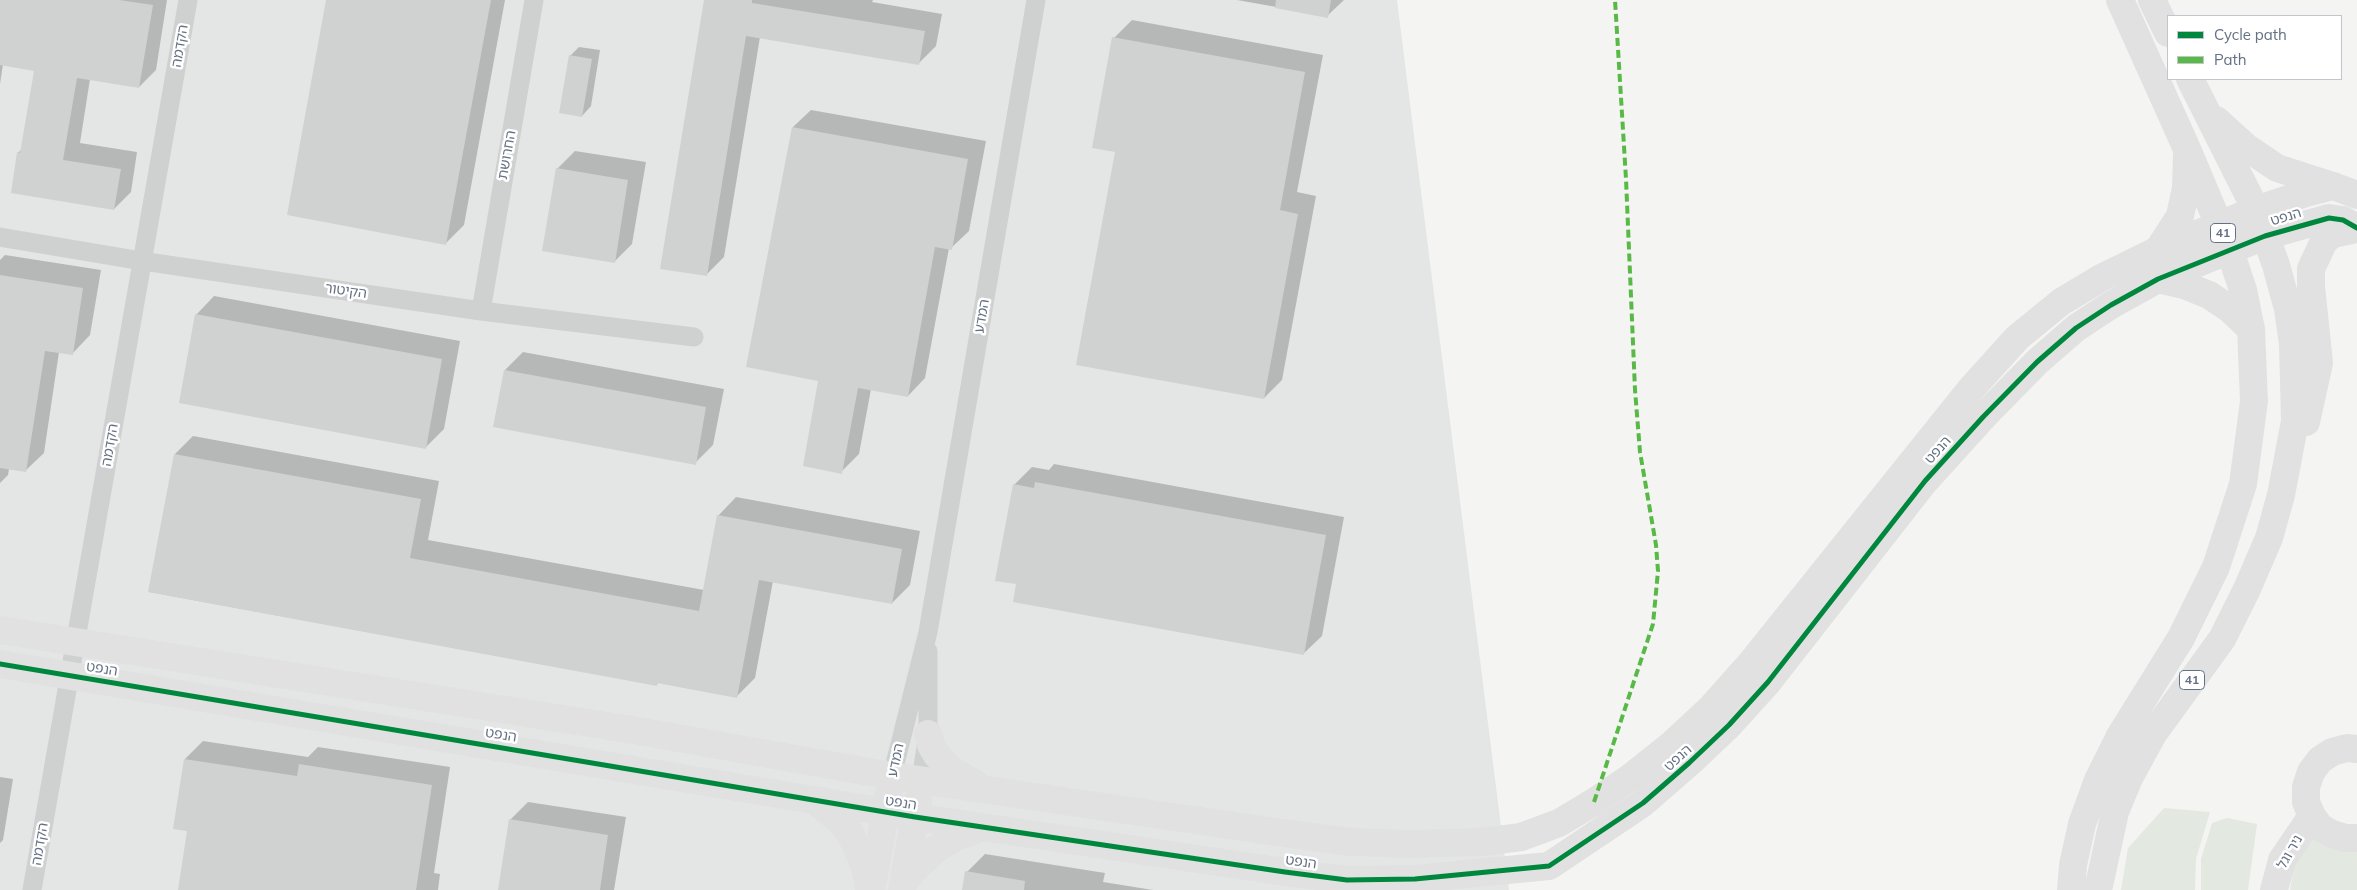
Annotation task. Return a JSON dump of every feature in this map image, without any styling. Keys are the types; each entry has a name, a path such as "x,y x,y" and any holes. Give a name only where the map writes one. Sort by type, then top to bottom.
{"main road":[{"name":"41","path":"2071,890 2073,865 2082,824 2098,780 2120,736 2189,622 2216,567 2243,484 2254,401 2251,328 2243,290 2230,251 2187,149 2120,0"},
{"path":"2152,0 2167,32"},
{"name":"41","path":"2098,890 2100,872 2115,812 2129,778 2153,734 2222,639 2243,598 2269,538 2286,469 2295,421 2293,344 2288,309 2256,210 2190,80"},
{"path":"2205,110 2246,147 2277,168 2345,191"},
{"path":"2158,250 2180,216 2186,188 2187,149"},
{"name":"הנפט","path":"0,630 75,644 633,730 892,776 1350,842 1413,844 1482,842 1521,836 1559,823 1631,777 1670,746 1710,710 1751,663 1970,390 2017,338 2061,302 2100,278 2158,250 2256,210 2306,193 2345,191"},
{"name":"הנפט","path":"0,664 914,817 1347,880 1414,880 1549,866 1643,803 1729,725 1768,682 1925,481 1982,417 2037,362 2076,328 2111,305 2158,280 2265,236 2329,218 2343,220 2357,229"},
{"path":"2286,469 2308,418 2319,363 2311,269 2324,241 2333,234 2357,229"},
{"path":"2158,280 2184,285 2209,295 2230,309 2251,328"},
{"path":"928,734 931,745 946,765 986,790"},
{"path":"2354,743 2332,752 2320,760 2311,772 2306,794 2312,816 2320,826 2332,834 2345,838 2357,838"},
{"name":"המדע","path":"870,890 892,776"},
{"name":"המדע","path":"903,887 921,780"},
{"path":"813,799 841,822 851,836 864,867 870,890"},
{"name":"ניר וגל","path":"2274,890 2282,860 2312,816"},
{"path":"903,887 913,871 936,849 956,837 983,827"}],"street":[{"name":"הקדמה","path":"32,890 188,0"},
{"name":"החרושת","path":"481,310 534,0"},
{"name":"המדע","path":"892,776 928,632 1036,0"},
{"name":"הקיטור","path":"0,237 142,261 481,310 694,337"},
{"name":"המדע","path":"921,780 928,734 930,696 928,632"}],"shaded area":[{"path":"0,0 1397,0 1509,890 0,890"},
{"path":"2164,808 2210,812 2196,859 2195,890 2121,890 2128,848"},
{"path":"2227,818 2257,824 2248,890 2201,890 2201,859 2212,823"},
{"path":"2300,827 2357,841 2357,890 2290,890"}],"building":[{"path":"0,0 119,0 153,5 139,88 77,78 63,160 121,169 114,210 11,193 17,152 20,153 34,71 0,65"},
{"path":"326,0 491,0 446,245 287,215"},
{"path":"704,0 752,0 752,3 925,31 919,65 746,36 707,276 660,269"},
{"path":"1276,0 1331,0 1328,18 1275,8"},
{"path":"1112,37 1305,72 1280,210 1298,214 1264,399 1076,365 1115,152 1092,148"},
{"path":"569,55 592,59 582,117 559,113"},
{"path":"792,127 968,159 952,250 935,247 908,397 858,388 842,474 803,466 818,381 746,367"},
{"path":"556,168 628,180 615,263 542,251"},
{"path":"0,275 83,288 73,355 45,351 26,472 0,468"},
{"path":"195,314 442,359 426,449 179,403"},
{"path":"504,370 706,407 696,465 493,427"},
{"path":"174,454 421,499 410,558 699,611 717,515 902,549 892,604 759,580 737,698 657,683 657,686 148,592"},
{"path":"1035,482 1326,535 1304,655 1013,602 1016,584 995,581 1013,484 1034,488"},
{"path":"184,759 297,776 299,764 432,785 416,890 178,890 187,831 173,829"},
{"path":"509,819 608,835 600,890 498,890"},
{"path":"965,871 1025,881 1024,890 962,890"}],"marked path":[{"path":"1594,802 1653,624 1658,571 1656,545 1640,452 1635,390 1626,179 1615,0"}],"cycle path":[{"path":"0,664 915,817 1285,872 1347,880 1415,879 1549,866 1643,803 1729,725 1768,682 1925,481 1983,417 2037,362 2076,328 2111,305 2158,279 2265,236 2329,218 2343,220 2357,228"}]}
